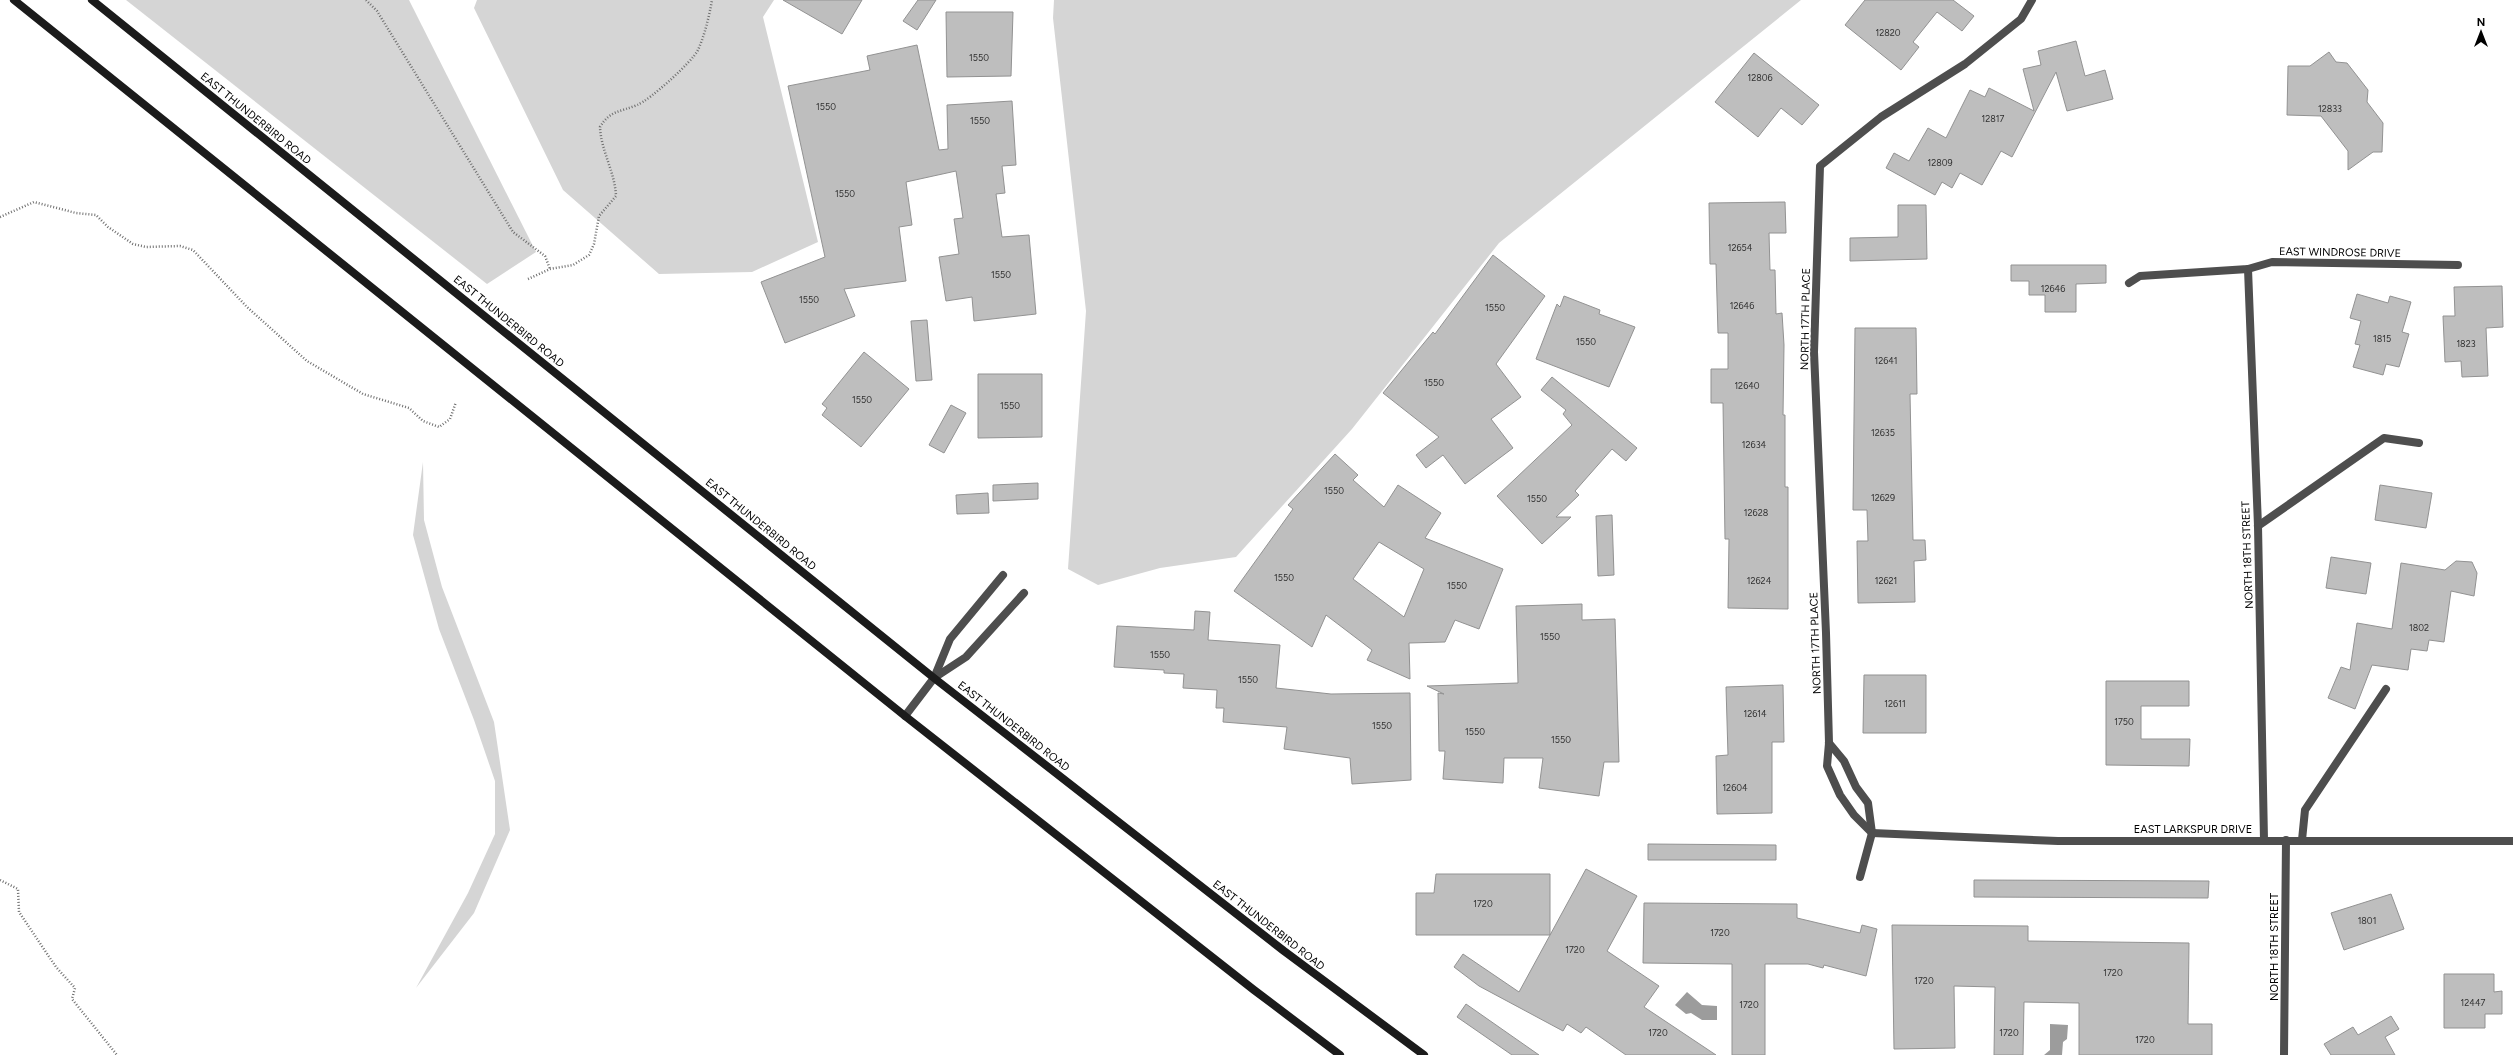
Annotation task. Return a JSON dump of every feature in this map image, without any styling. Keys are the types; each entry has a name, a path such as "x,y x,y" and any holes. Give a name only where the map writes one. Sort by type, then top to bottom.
{"main road":[{"path":"14,0 905,716 1248,985 1340,1055"},
{"name":"EAST THUNDERBIRD ROAD","path":"92,0 934,678 1284,951 1424,1055"}],"street":[{"name":"NORTH 17TH PLACE","path":"1872,832 1854,815 1840,795 1827,766 1829,743 1814,352 1820,166 1881,117 1965,64 2021,19 2032,0"},
{"name":"EAST WINDROSE DRIVE","path":"2129,283 2140,276 2248,269 2272,262 2458,265"},
{"name":"NORTH 18TH STREET","path":"2248,269 2258,526 2264,840"},
{"path":"2258,526 2384,438 2419,443"},
{"path":"905,716 934,678 950,639 1003,575"},
{"path":"934,678 966,657 1024,593"},
{"path":"2302,840 2305,810 2386,689"},
{"path":"1829,743 1844,761 1856,787 1868,803 1872,832 1860,877"},
{"name":"EAST LARKSPUR DRIVE","path":"1872,832 2058,841 2513,841"},
{"name":"NORTH 18TH STREET","path":"2284,1055 2286,840"}],"path":[{"path":"366,0 377,11 512,232 545,256 550,269"},
{"path":"528,279 550,269 573,265 589,256 594,244 599,216 616,196 608,161 600,141 600,127 604,119 611,113 637,106 655,94 697,52 708,24 712,0"},
{"path":"0,218 34,202 76,213 96,215 108,227 133,244 146,247 180,246 194,250 206,262 219,279 280,338 307,361 335,379 363,394 408,408 423,421 438,427 450,419 456,402"},
{"path":"0,880 18,889 19,912 56,967 75,988 72,1000 117,1055"}],"shaded area":[{"path":"126,0 409,0 536,252 487,284"},
{"path":"477,0 774,0 763,17 818,242 752,272 659,274 563,190 474,8"},
{"path":"1054,0 1801,0 1499,243 1352,429 1236,557 1160,568 1098,585 1068,569 1086,311 1053,18"},
{"path":"423,462 424,520 442,587 494,722 510,830 474,913 416,988 468,893 495,834 495,781 474,720 439,629 413,535"},
{"path":"1687,992 1702,1005 1717,1006 1717,1020 1702,1020 1691,1013 1686,1014 1675,1005"},
{"path":"2050,1024 2068,1025 2067,1039 2063,1042 2062,1055 2044,1055 2050,1050"}],"building":[{"path":"783,0 862,0 842,34"},
{"path":"918,0 936,0 917,30 903,21"},
{"path":"1865,0 1953,0 1974,16 1962,31 1937,12 1913,42 1919,47 1901,70 1845,25"},
{"path":"946,12 1013,12 1011,76 947,77"},
{"path":"2076,41 2085,76 2105,70 2113,99 2067,111 2056,72 2012,157 2001,151 1982,185 1960,173 1952,188 1942,182 1935,195 1886,168 1894,153 1909,161 1928,128 1946,138 1970,90 1985,97 1989,88 2034,111 2023,69 2041,65 2038,51"},
{"path":"917,45 939,150 948,149 947,105 1012,101 1016,165 1002,166 1005,193 996,194 1002,237 1029,235 1036,314 974,321 972,297 946,301 939,257 959,254 954,219 963,218 956,171 906,182 912,225 899,227 906,281 844,289 855,316 785,343 761,282 825,257 788,86 870,70 867,56"},
{"path":"2329,52 2336,62 2347,63 2368,90 2367,102 2383,123 2382,152 2373,152 2348,170 2348,151 2321,116 2287,115 2288,66 2310,66"},
{"path":"1754,53 1819,105 1802,125 1781,108 1758,137 1715,102"},
{"path":"1785,202 1786,233 1769,233 1770,270 1775,270 1776,314 1782,313 1784,345 1783,415 1785,415 1785,487 1788,487 1788,609 1728,608 1729,539 1725,539 1723,403 1711,403 1711,369 1728,369 1728,333 1718,333 1716,264 1710,264 1709,203"},
{"path":"1898,205 1926,205 1927,259 1850,261 1850,238 1898,237"},
{"path":"1493,255 1545,296 1496,364 1521,397 1491,419 1513,448 1465,484 1443,455 1426,468 1416,455 1439,437 1383,393 1433,332 1435,334"},
{"path":"2011,265 2106,265 2106,283 2076,284 2076,312 2045,312 2045,295 2029,295 2029,281 2011,281"},
{"path":"2502,286 2503,327 2486,328 2488,376 2462,377 2461,361 2445,362 2443,316 2455,316 2454,287"},
{"path":"2357,294 2388,303 2390,296 2411,302 2402,332 2409,334 2399,367 2386,364 2383,375 2353,367 2360,345 2355,344 2361,321 2350,318"},
{"path":"1564,296 1600,310 1599,314 1635,327 1609,387 1536,359 1557,304 1560,307"},
{"path":"927,320 932,380 916,381 911,321"},
{"path":"1855,328 1916,328 1917,394 1910,394 1913,540 1925,540 1926,560 1914,561 1915,602 1858,603 1857,541 1868,541 1867,510 1853,510"},
{"path":"864,352 909,389 861,447 822,415 827,408 822,404"},
{"path":"978,374 1042,374 1042,437 978,438"},
{"path":"1552,377 1637,448 1626,461 1612,449 1575,491 1579,495 1556,517 1571,517 1542,544 1497,496 1572,425 1563,414 1566,410 1541,390"},
{"path":"951,405 966,413 944,453 929,445"},
{"path":"1335,454 1358,475 1353,480 1384,507 1398,485 1441,513 1425,538 1503,569 1479,629 1455,620 1445,642 1409,643 1410,679 1367,660 1372,650 1326,615 1312,647 1234,591 1293,509 1288,505","holes":["1379,542 1424,569 1404,617 1353,579"]},
{"path":"1038,483 1038,499 993,501 993,485"},
{"path":"2380,485 2432,493 2426,528 2375,520"},
{"path":"988,493 989,513 957,514 956,495"},
{"path":"1612,515 1614,575 1598,576 1596,516"},
{"path":"2331,557 2371,563 2366,594 2326,588"},
{"path":"2456,561 2472,562 2477,573 2474,596 2451,591 2444,642 2429,640 2427,651 2411,649 2408,670 2372,665 2355,709 2328,698 2341,667 2350,670 2357,623 2392,629 2401,563 2445,570"},
{"path":"1582,604 1582,620 1615,619 1619,762 1604,762 1599,796 1539,788 1543,758 1504,758 1503,783 1443,779 1445,751 1439,751 1438,693 1444,694 1427,686 1518,683 1516,606"},
{"path":"1195,611 1210,612 1208,640 1280,645 1276,688 1331,694 1410,693 1411,780 1352,784 1350,758 1284,749 1287,727 1223,722 1224,708 1216,708 1217,690 1183,688 1184,674 1164,673 1164,670 1114,667 1117,626 1194,630"},
{"path":"1864,675 1926,675 1926,733 1863,733"},
{"path":"2106,681 2189,681 2189,706 2141,706 2141,739 2190,739 2189,766 2106,765"},
{"path":"1783,685 1784,742 1772,742 1772,813 1717,814 1716,756 1728,755 1726,687"},
{"path":"1648,844 1776,845 1776,860 1648,860"},
{"path":"1586,869 1637,896 1607,951 1659,986 1644,1007 1716,1055 1626,1055 1586,1027 1581,1033 1567,1024 1563,1031 1479,986 1454,967 1463,954 1519,992"},
{"path":"1436,874 1550,874 1550,935 1416,935 1416,893 1434,893"},
{"path":"1974,880 2209,881 2208,898 1974,897"},
{"path":"2391,894 2404,929 2344,950 2331,913"},
{"path":"1644,903 1797,904 1797,918 1860,933 1862,925 1877,929 1866,976 1824,965 1823,968 1808,964 1765,964 1765,1055 1732,1055 1732,964 1643,963"},
{"path":"1892,925 2028,926 2028,941 2189,943 2188,1024 2212,1024 2212,1055 2079,1055 2079,1003 2024,1002 2023,1055 1994,1055 1995,987 1954,986 1955,1048 1894,1049"},
{"path":"2444,974 2494,974 2494,992 2502,991 2502,1014 2485,1014 2485,1028 2444,1028"},
{"path":"1466,1004 1539,1055 1512,1055 1457,1017"},
{"path":"2391,1016 2399,1029 2385,1037 2395,1055 2331,1055 2324,1044 2353,1027 2358,1035"}]}
